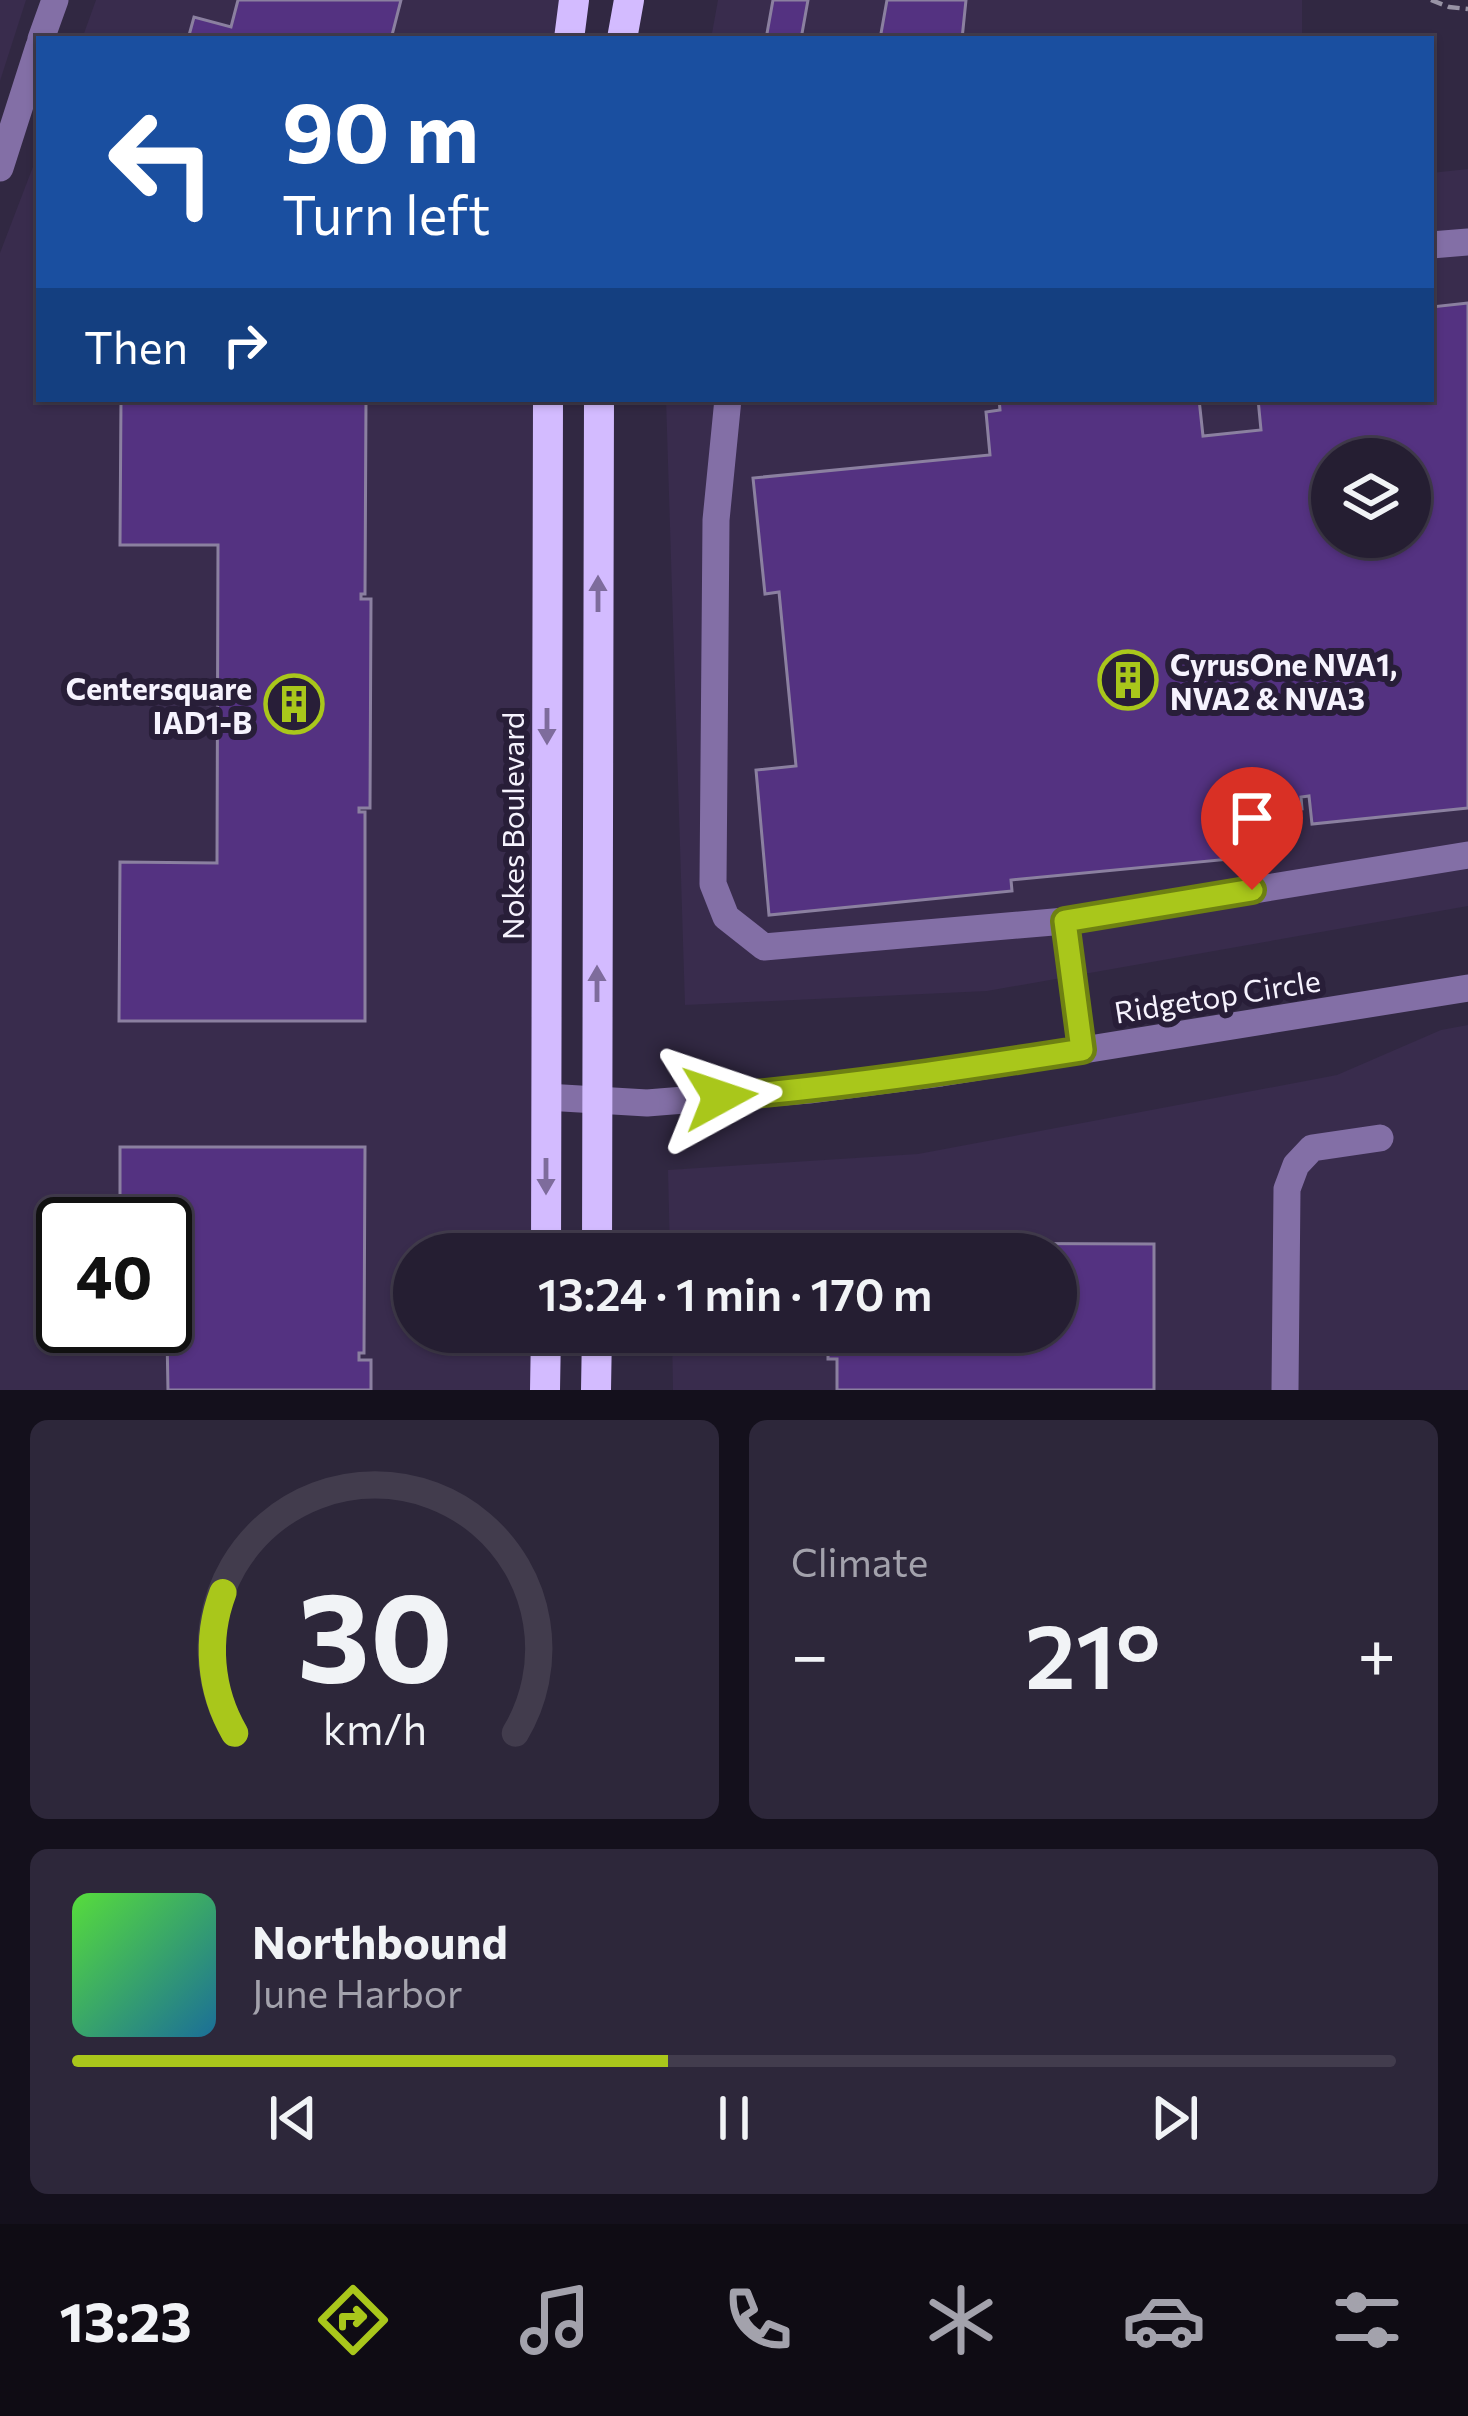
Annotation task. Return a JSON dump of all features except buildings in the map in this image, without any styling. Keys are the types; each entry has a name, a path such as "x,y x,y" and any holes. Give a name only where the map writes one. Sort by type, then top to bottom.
{"main road":[{"path":"569,36 574,0"},
{"path":"623,36 629,0"},
{"name":"Nokes Boulevard","path":"546,1233 548,402"},
{"path":"597,1233 598,402"},
{"path":"545,1353 545,1390"},
{"path":"596,1353 596,1390"}],"street":[{"path":"42,36 55,0"},
{"path":"0,168 36,55"},
{"path":"1434,245 1468,242"},
{"path":"728,402 716,520 713,884 726,917 764,947 1065,921 1468,855"},
{"path":"1065,921 1082,1050"},
{"name":"Ridgetop Circle","path":"546,1097 647,1102 809,1090 1468,988"},
{"path":"1285,1390 1288,1189 1292,1177 1312,1148 1380,1138"}],"path":[{"path":"1431,0 1468,9"}],"shaded area":[{"path":"0,0 26,0 0,81"},
{"path":"96,0 574,0 569,36 83,36"},
{"path":"718,0 1302,0 1302,36 712,36"},
{"path":"36,159 36,402 548,402 546,1233 393,1233 393,1353 546,1353 545,1390 0,1390 0,253"},
{"name":"CyrusOne NVA1, NVA2 & NVA3","path":"1468,169 1468,906 987,991 685,1005 666,402 1434,402 1434,173"},
{"path":"1468,1025 1468,1390 673,1390 672,1353 1077,1353 1077,1233 670,1233 668,1170 918,1154 1337,1075 1441,1030"}],"place":[{"name":"CyrusOne NVA1, NVA2 & NVA3","path":"1128,680"},
{"name":"Centersquare IAD1-B","path":"294,704"}],"route":[{"path":"720,1097 809,1090 1082,1050 1065,921 1252,890"}]}
